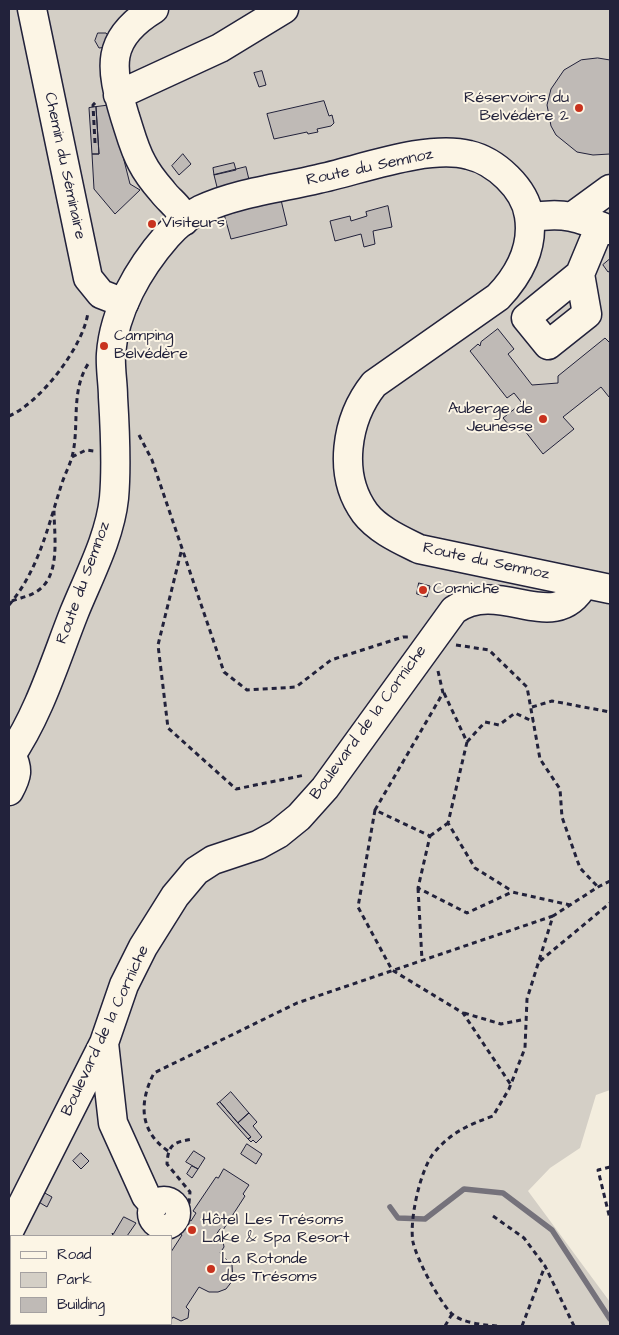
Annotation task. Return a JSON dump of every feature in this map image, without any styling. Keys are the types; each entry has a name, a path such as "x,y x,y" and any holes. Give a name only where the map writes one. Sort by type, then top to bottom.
{"main road":[{"name":"Chemin du Séminaire","path":"32,9 88,278"},
{"path":"154,9 135,21 118,46 113,72 118,95 142,163 162,192 182,211 184,221"},
{"path":"118,95 220,48 284,9"},
{"name":"Route du Semnoz","path":"10,756 25,731 42,694 103,540 114,499 114,416 111,356 114,335 124,303 144,265 169,234 201,210 234,199 406,158 450,152 470,155 486,161 519,189 527,204 530,218 526,251 510,285 480,311 388,372 374,384 361,400 350,434 347,455 350,477 356,497 366,514 398,538 419,549 584,584"},
{"path":"573,216 610,189"},
{"path":"530,218 558,214 573,216 605,228 580,274"},
{"path":"88,278 101,294 124,303"},
{"path":"584,584 610,589"},
{"name":"Boulevard de la Corniche","path":"9,1231 104,1043 128,977 143,947 180,890 196,871 213,860 258,845 278,834 298,817 340,768 454,610 466,602 479,598 499,599 534,607 558,607 569,603 584,584"},
{"path":"9,791 14,782 17,767 10,756"},
{"path":"104,1043 114,1123 146,1196 165,1210"},
{"path":"13,1235 30,1189"}],"path":[{"path":"9,416 30,402 70,357 87,316 90,297 88,278"},
{"path":"10,603 38,556 72,457 76,399 81,375 89,362"},
{"path":"114,416 141,436 152,460 181,551 224,672 247,690 296,687 331,660 403,637 489,650 527,687 540,759 560,789 562,817 580,868 598,887"},
{"path":"10,603 34,593 45,584 50,576 55,552 54,508"},
{"path":"181,551 158,644 168,728 236,789 340,768"},
{"path":"430,641 443,693 467,742"},
{"path":"443,693 375,810 358,907 392,970 463,1013 501,1024 526,1019"},
{"path":"532,707 552,701 610,712"},
{"path":"422,960 418,888 430,836 448,823 467,742 485,722 499,725 515,713 534,722"},
{"path":"375,810 430,836"},
{"path":"448,823 474,868 512,892 571,905"},
{"path":"168,1151 155,1142 148,1129 145,1114 146,1090 154,1073 297,1003 553,916 610,881"},
{"path":"418,888 467,913 512,892"},
{"path":"539,961 610,903"},
{"path":"497,1326 479,1325 452,1314 425,1272 413,1242 416,1196 433,1155 463,1126 493,1116 511,1085 525,1048 527,999 553,916"},
{"path":"463,1013 511,1085"},
{"path":"165,1210 189,1203 190,1192 167,1164 168,1151 177,1141 192,1139"},
{"path":"610,1167 598,1170 610,1219"},
{"path":"494,1216 524,1238 545,1266 574,1326"},
{"path":"522,1326 545,1266"},
{"path":"446,1326 452,1314"}],"green space":[{"path":"9,9 610,9 610,1090 596,1095 580,1148 550,1168 528,1191 610,1302 610,1326 9,1326"}],"building":[{"path":"98,33 106,33 111,39 108,47 99,48 95,41"},
{"name":"Réservoirs du Belvédère 2","path":"598,58 610,60 610,154 593,155 577,152 556,135 551,126 547,105 551,89 564,70 581,60"},
{"path":"262,71 266,85 259,87 254,73"},
{"path":"324,101 329,116 332,115 334,123 331,126 317,129 318,132 308,134 307,132 274,139 267,114"},
{"path":"112,105 112,113 130,184 140,190 115,214 94,189 92,154 99,154 96,107"},
{"path":"96,107 99,154 92,154 89,108"},
{"path":"183,154 191,164 179,175 172,166"},
{"path":"234,163 236,170 214,175 213,168"},
{"path":"246,167 250,184 218,191 214,175"},
{"path":"281,200 287,225 231,239 224,214"},
{"path":"388,206 392,227 373,231 375,244 364,247 361,234 335,241 330,221 350,216 351,221 367,216 366,212"},
{"path":"610,259 610,271 608,272 603,265"},
{"path":"498,329 514,349 508,354 532,385 558,383 558,376 605,338 610,343 610,396 601,387 563,417 574,429 543,454 521,426 514,431 503,418 522,403 514,393 507,398 470,351 478,344 480,346 481,342"},
{"name":"Corniche","path":"419,583 430,586 427,597 417,594"},
{"path":"231,1092 249,1113 238,1123 220,1102"},
{"path":"220,1102 251,1137 248,1139 217,1104"},
{"path":"249,1113 257,1122 253,1126 262,1137 256,1143 248,1139 251,1137 238,1123"},
{"path":"247,1144 262,1154 256,1164 241,1154"},
{"path":"194,1151 205,1158 198,1169 186,1162"},
{"path":"81,1153 89,1161 81,1169 73,1161"},
{"path":"192,1166 198,1169 192,1178 187,1174"},
{"path":"224,1169 249,1185 243,1194 245,1196 223,1230 220,1229 215,1236 223,1241 224,1247 220,1253 232,1265 233,1280 226,1289 218,1292 209,1292 199,1287 186,1307 189,1310 188,1318 181,1321 173,1317 172,1318 172,1250 182,1235 179,1233 188,1219 191,1221 196,1213 193,1211 216,1177 218,1178"},
{"path":"43,1192 52,1197 47,1207 37,1201"},
{"path":"124,1217 136,1223 128,1235 113,1234"},
{"path":"92,1325 120,1326 93,1326"},
{"path":"124,1325 168,1325 167,1326"}],"waterway":[{"path":"390,1207 398,1218 425,1219 464,1189 503,1193 552,1230 610,1319"}],"place":[{"name":"Réservoirs du Belvédère 2","path":"579,108"},
{"name":"Visiteurs","path":"152,224"},
{"name":"Camping Belvédère","path":"104,346"},
{"name":"Auberge de Jeunesse","path":"543,419"},
{"name":"Corniche","path":"423,590"},
{"name":"Hôtel Les Trésoms Lake & Spa Resort","path":"192,1230"},
{"name":"La Rotonde des Trésoms","path":"211,1269"}]}
